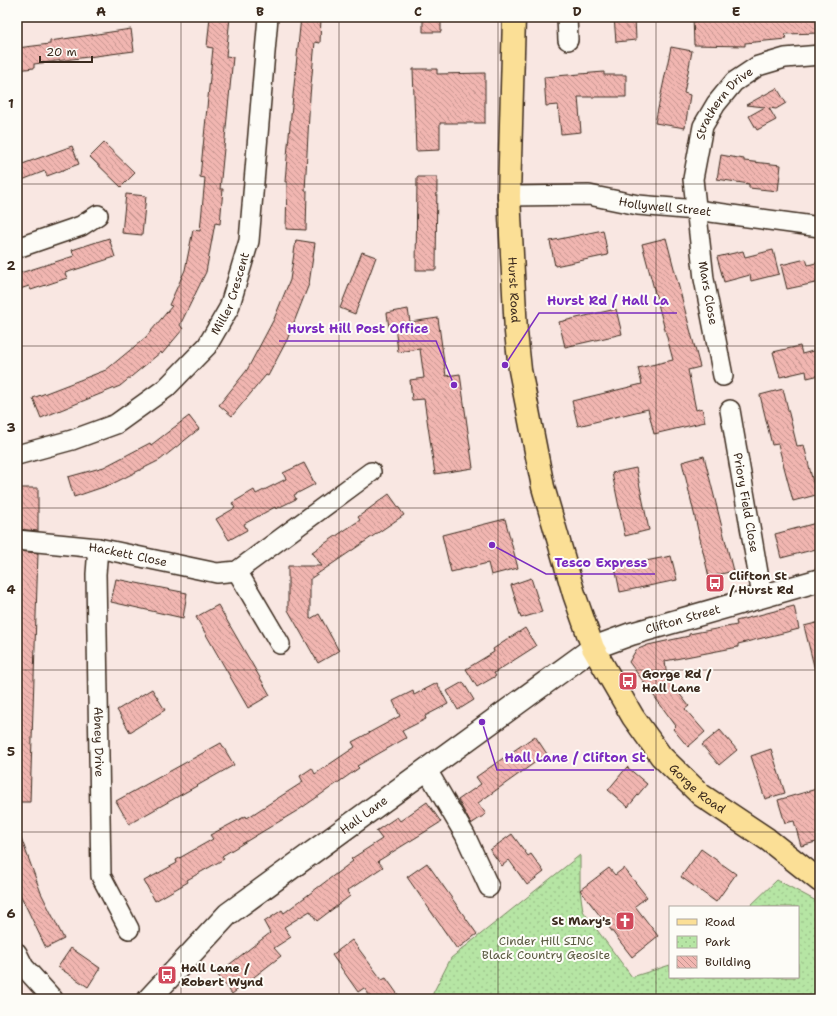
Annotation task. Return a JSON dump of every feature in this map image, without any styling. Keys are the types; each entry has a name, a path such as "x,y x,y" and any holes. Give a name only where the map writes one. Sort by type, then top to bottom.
{"main road":[{"name":"Hurst Road","path":"514,17 509,196 515,317 520,370 543,487 574,594 593,648"},
{"name":"Gorge Road","path":"593,648 633,717 661,756 701,795 767,839 820,881"}],"street":[{"name":"Miller Crescent","path":"17,455 72,440 116,424 166,388 207,346 229,308 249,241 268,17"},
{"path":"567,17 568,40"},
{"name":"Strathern Drive","path":"696,210 693,179 696,155 703,126 716,104 734,82 758,66 785,58 820,55"},
{"name":"Hollywell Street","path":"509,196 590,195 638,205 696,210 820,227"},
{"name":"Mars Close","path":"696,210 704,279 723,376"},
{"path":"17,248 81,226 98,215"},
{"name":"Priory Field Close","path":"730,410 762,596"},
{"path":"280,644 238,571 371,472"},
{"name":"Hackett Close","path":"17,540 98,548 217,572 238,571"},
{"name":"Abney Drive","path":"98,548 96,574 102,876 129,929"},
{"name":"Clifton Street","path":"593,648 631,634 820,580"},
{"name":"Hall Lane","path":"149,999 228,914 593,648"},
{"path":"427,770 465,835 489,887"},
{"path":"17,953 24,967 53,999"}],"green space":[{"name":"Cinder Hill SINC Black Country Geosite","path":"580,855 580,890 583,911 632,977 669,965 669,978 799,978 799,906 750,906 777,880 820,903 820,999 430,999 451,958"}],"building":[{"path":"210,17 230,17 226,56 233,57 220,189 223,189 220,224 215,223 206,272 180,325 183,329 162,354 161,352 120,386 41,418 33,398 106,370 146,337 172,306 169,305 185,270 193,230 200,231 205,178 200,177 213,48 207,47"},
{"path":"301,17 321,17 320,43 315,42 310,96 305,191 307,191 306,230 286,229 287,182 285,182"},
{"path":"423,17 441,17 441,32 423,32"},
{"path":"614,17 635,17 636,40 616,42"},
{"path":"693,17 820,17 820,33 785,34 786,39 745,43 745,46 694,45"},
{"path":"131,29 134,51 34,64 34,68 17,70 17,48 50,44 50,41"},
{"path":"671,47 692,51 684,93 690,95 685,128 655,123"},
{"path":"413,69 437,69 437,74 485,73 485,123 440,123 440,150 416,151"},
{"path":"604,72 604,75 626,75 626,97 578,97 581,132 561,134 558,105 546,106 544,77"},
{"path":"777,88 786,103 776,109 769,108 776,120 757,130 749,116 765,107 746,105"},
{"path":"104,143 135,173 121,187 90,157"},
{"path":"72,146 79,164 47,176 45,171 17,182 17,166"},
{"path":"721,155 744,159 744,161 781,165 778,191 749,188 749,184 717,179"},
{"path":"417,177 437,177 436,270 416,270"},
{"path":"126,194 146,196 142,235 122,233"},
{"path":"603,230 608,255 555,266 550,241"},
{"path":"109,238 115,257 65,273 67,278 31,290 29,286 17,290 17,274 74,256 72,250"},
{"path":"666,238 700,367 688,370 696,410 702,408 705,422 654,434 648,409 578,426 572,401 642,384 638,368 673,360 642,244"},
{"path":"296,240 315,243 309,284 287,340 268,376 266,375 232,416 219,405 247,370 274,319 290,280"},
{"path":"773,250 779,274 751,281 750,275 724,282 717,257 743,251 745,257"},
{"path":"362,252 376,257 355,314 340,308"},
{"path":"806,259 808,265 820,262 820,282 787,289 781,265"},
{"path":"408,309 410,322 438,318 446,376 460,374 473,468 435,474 424,399 412,400 410,380 424,378 420,349 398,352 395,326 389,328 387,313"},
{"path":"616,309 622,334 565,347 559,322"},
{"path":"800,346 802,354 820,349 820,375 807,378 806,371 780,377 773,352"},
{"path":"783,389 797,446 804,445 816,495 793,501 778,444 772,445 760,395"},
{"path":"189,416 199,429 160,460 112,484 74,497 68,477 104,467 150,443 151,445"},
{"path":"704,456 733,571 709,577 682,462"},
{"path":"304,463 315,484 294,495 296,499 276,509 275,507 244,524 247,530 229,540 216,519 235,508 232,503 254,490 256,494 286,479 283,473"},
{"path":"636,468 649,530 625,536 612,473"},
{"path":"17,488 38,488 38,531 17,529"},
{"path":"389,494 404,515 310,579 310,619 319,614 339,651 318,663 288,610 288,566 322,566 312,552 360,520 358,517"},
{"path":"505,519 518,568 491,575 488,563 451,572 442,535"},
{"path":"820,522 820,548 781,558 775,534"},
{"path":"17,551 38,553 30,802 17,802"},
{"path":"671,556 677,580 620,592 615,567"},
{"path":"531,578 542,612 521,618 511,585"},
{"path":"116,579 187,593 183,618 111,602"},
{"path":"218,605 270,695 248,708 196,617"},
{"path":"794,606 799,629 738,644 738,647 665,661 667,678 689,706 685,709 705,732 688,747 673,729 676,726 629,662 636,650 648,645 689,636 689,634 737,625 736,621"},
{"path":"820,622 820,669 815,670 804,626"},
{"path":"525,628 536,646 494,673 496,676 477,687 466,669 494,652 493,649"},
{"path":"463,682 474,700 458,710 447,691"},
{"path":"437,683 448,704 425,716 426,719 402,731 406,738 357,766 359,768 300,809 222,856 224,859 187,880 188,882 155,901 144,881 177,863 176,860 213,839 210,835 246,816 247,818 303,782 300,776 312,768 315,774 355,747 352,742 400,716 393,701 413,691 414,695"},
{"path":"152,689 165,710 130,732 117,710"},
{"path":"720,730 737,750 719,765 702,745"},
{"path":"535,736 547,754 478,803 486,814 471,824 458,800 481,784 476,777"},
{"path":"221,743 234,765 129,824 116,801"},
{"path":"771,749 785,793 765,799 751,756"},
{"path":"627,767 647,784 628,807 608,790"},
{"path":"820,788 820,841 801,846 794,821 785,823 778,800"},
{"path":"427,802 441,822 378,861 383,867 347,891 350,896 317,921 310,911 284,927 291,937 274,948 281,956 232,994 217,974 270,933 264,922 282,910 284,913 353,861 351,859 382,839 376,831 397,817 400,821"},
{"path":"17,832 19,832 41,893 64,939 46,948 17,888"},
{"path":"512,834 528,856 531,854 544,872 527,885 509,860 502,866 490,850"},
{"path":"701,849 736,874 716,902 681,877"},
{"path":"427,863 477,934 457,949 407,877"},
{"name":"St Mary's","path":"609,868 615,875 624,868 647,897 635,906 658,936 632,957 580,890"},
{"path":"352,940 382,980 386,978 401,999 372,999 364,988 358,992 332,955"},
{"path":"71,948 100,968 88,987 58,967"}],"place":[{"name":"Hurst Rd / Hall La","path":"505,365"},
{"name":"Hurst Hill Post Office","path":"454,385"},
{"name":"Tesco Express","path":"492,545"},
{"name":"Clifton St / Hurst Rd","path":"715,583"},
{"name":"Gorge Rd / Hall Lane","path":"628,681"},
{"name":"Hall Lane / Clifton St","path":"482,722"},
{"name":"St Mary's","path":"625,921"},
{"name":"Hall Lane / Robert Wynd","path":"167,975"}]}
